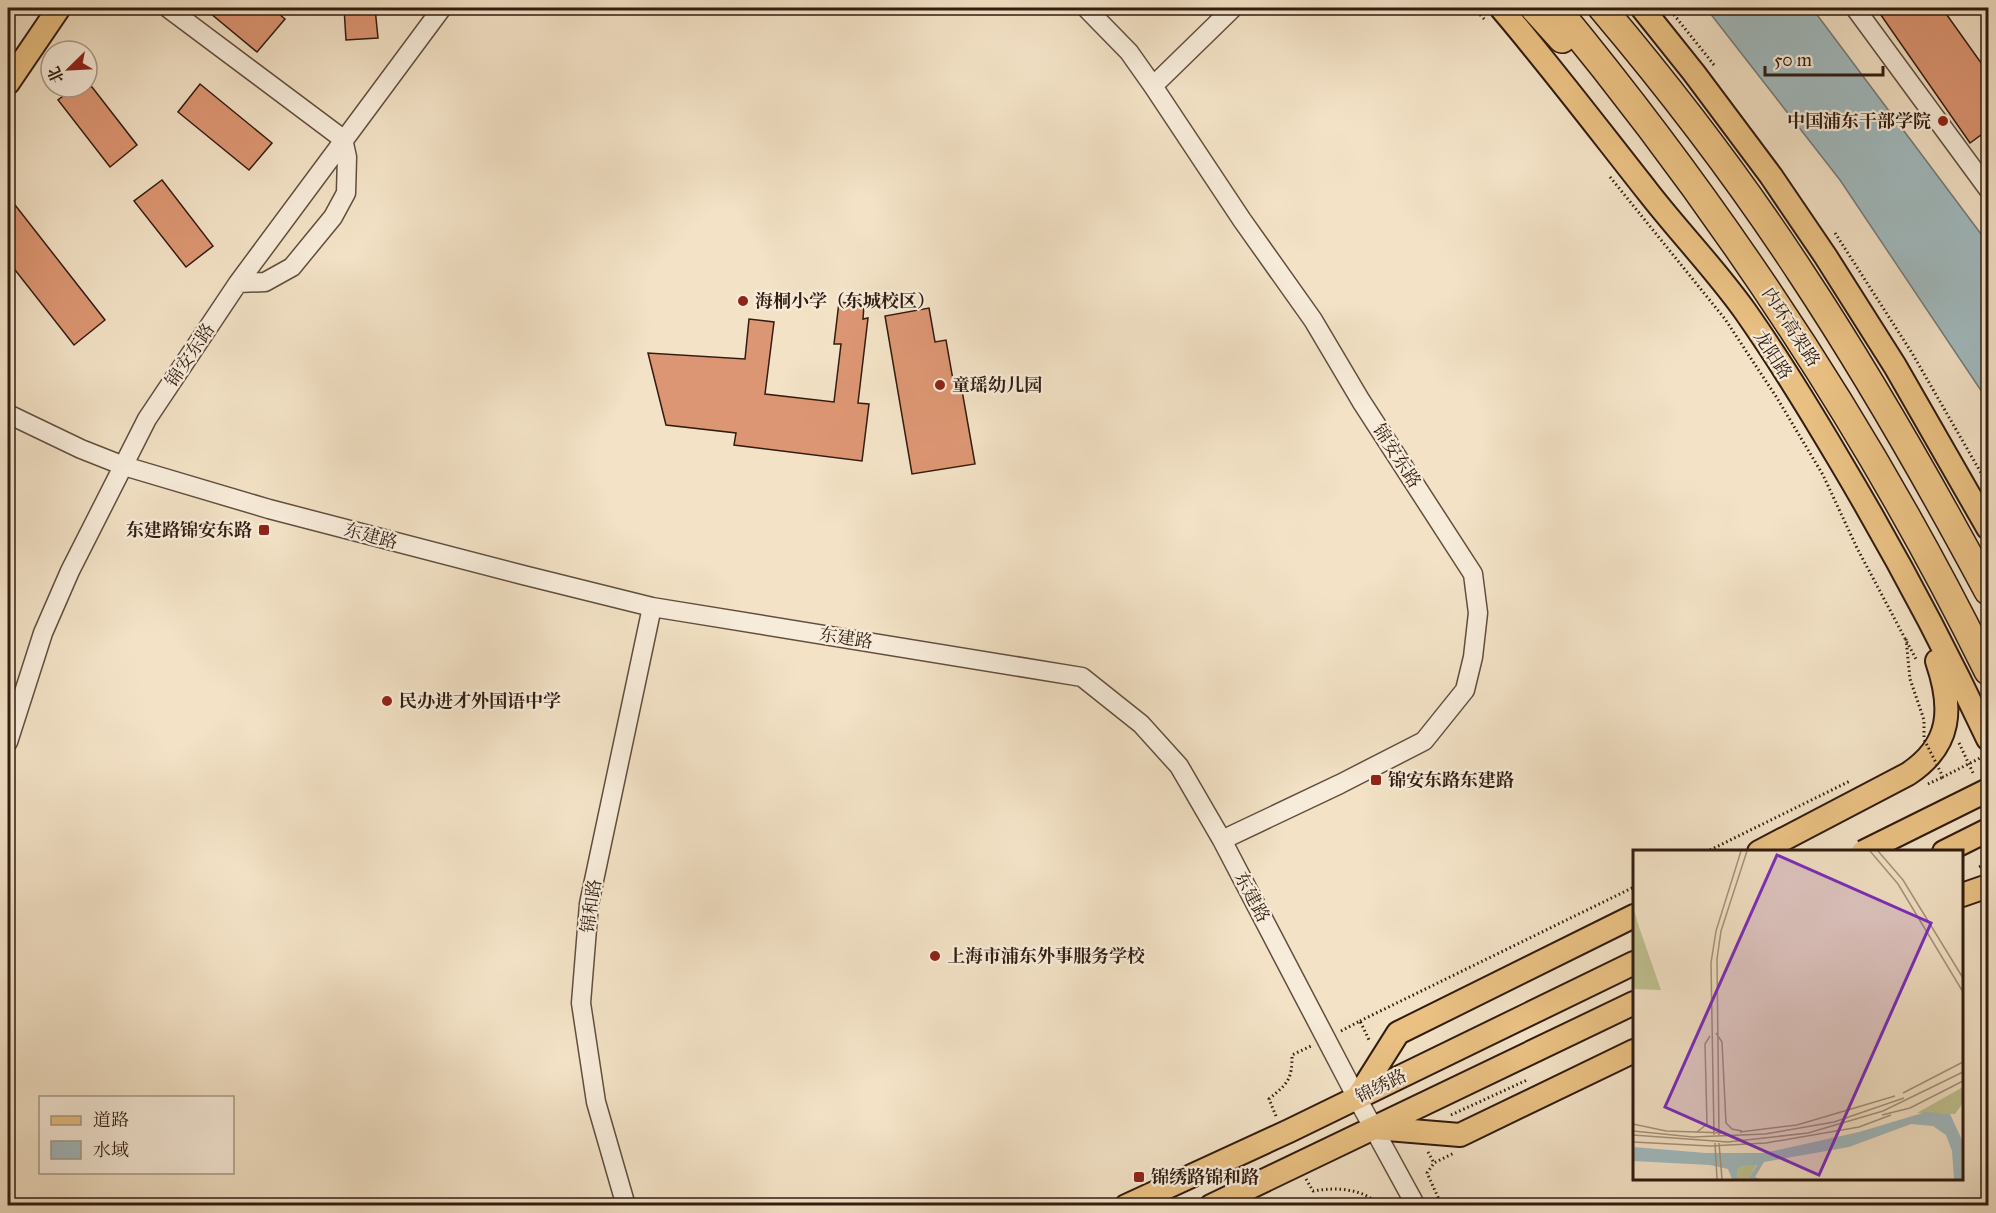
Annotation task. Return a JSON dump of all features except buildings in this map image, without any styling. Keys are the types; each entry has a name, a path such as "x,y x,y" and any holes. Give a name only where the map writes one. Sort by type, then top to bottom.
{"highway":[{"path":"1534,8 1715,214"},
{"name":"内环高架路","path":"1556,8 1640,113 1715,214 1770,294 1881,473 1989,671"},
{"name":"内环高架路","path":"1602,8 1669,91 1747,195 1802,274 1913,455 1989,591"}],"main road":[{"path":"8,83 59,8"},
{"path":"1642,8 1694,73 1771,177 1826,257 1895,366 1989,528"},
{"name":"龙阳路","path":"1496,17 1555,72 1647,191 1744,310 1814,417 1877,526 1941,644 1989,740"},
{"path":"1763,850 1920,766 1929,758 1939,743 1948,707 1946,688 1938,663 1877,526"},
{"path":"1866,850 1982,783"},
{"path":"1948,850 1989,830"},
{"path":"1963,894 1986,875"},
{"path":"1357,1098 1398,1033 1633,917"},
{"name":"锦绣路","path":"1126,1206 1289,1131 1633,964"},
{"name":"锦绣路","path":"1211,1206 1633,1004"},
{"path":"1374,1128 1460,1135 1633,1053"}],"street":[{"path":"168,8 343,139 347,157 346,193 333,217 292,267 265,282 238,283"},
{"name":"锦安东路","path":"8,742 43,633 70,571 147,419 238,283 442,8"},
{"name":"锦安东路","path":"1086,8 1129,52 1153,86 1312,320 1361,401 1473,574 1478,613 1473,657 1465,690 1424,741 1222,840"},
{"path":"1153,86 1233,8"},
{"path":"1855,8 1989,189"},
{"name":"东建路","path":"8,414 81,449 124,466 269,509 652,607 1082,677 1141,724 1179,766 1222,840 1416,1206"},
{"name":"锦和路","path":"626,1206 596,1102 581,1003 589,904 652,607"}],"path":[{"path":"1474,8 1496,17"},
{"path":"1609,176 1725,319 1777,398 1823,475 1857,548 1921,669"},
{"path":"1906,639 1910,679 1924,720 1924,739 1943,777 1989,754"},
{"path":"1946,722 1952,727 1982,783"},
{"path":"1919,743 1924,739"},
{"path":"1710,850 1855,779"},
{"path":"1986,875 1989,863"},
{"path":"1360,1022 1633,888"},
{"path":"1434,1163 1427,1173 1442,1206"}],"water":[{"path":"1706,8 1812,8 1981,234 1988,248 1988,401 1840,180"}],"place":[{"name":"中国浦东干部学院","path":"1943,121"},
{"name":"海桐小学（东城校区）","path":"743,301"},
{"name":"童瑶幼儿园","path":"940,385"},
{"name":"东建路锦安东路","path":"264,530"},
{"name":"民办进才外国语中学","path":"387,701"},
{"name":"锦安东路东建路","path":"1376,780"},
{"name":"上海市浦东外事服务学校","path":"935,956"},
{"name":"锦绣路锦和路","path":"1139,1177"}]}
